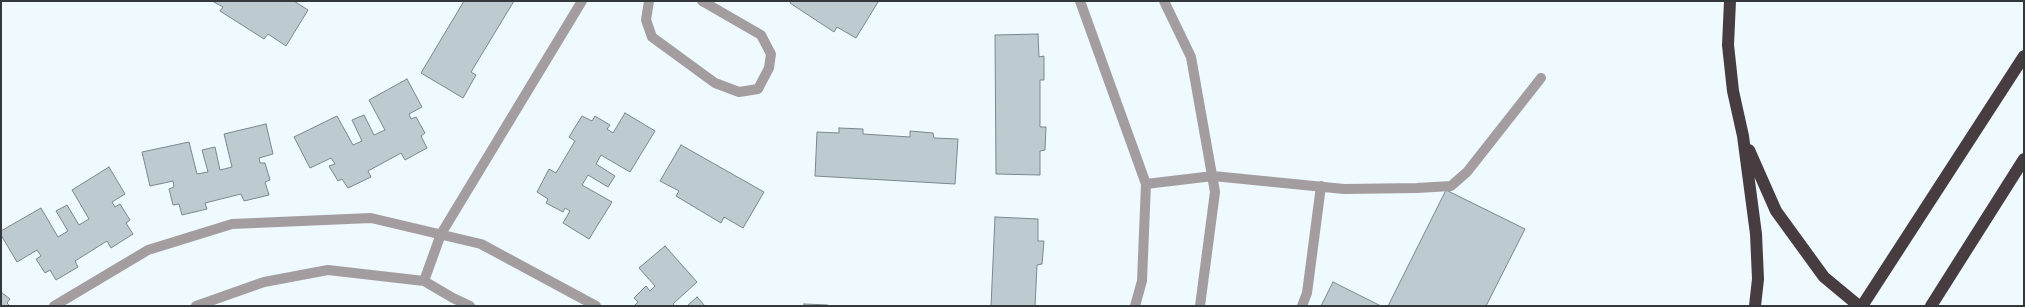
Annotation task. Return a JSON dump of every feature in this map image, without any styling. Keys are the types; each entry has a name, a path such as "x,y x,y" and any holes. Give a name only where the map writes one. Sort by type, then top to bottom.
{"highway":[{"path":"1730,1 1729,53 1733,91 1743,136 1756,234 1758,279 1755,306"},
{"path":"1743,136 1776,211 1824,277 1860,306 2024,56"},
{"path":"1931,306 2024,159"}],"street":[{"path":"424,281 440,234 582,1"},
{"path":"649,1 646,20 652,37 715,83 739,92 758,89 769,68 771,54 761,35 702,1"},
{"path":"1080,1 1146,184 1142,281 1135,306"},
{"path":"1164,1 1192,57 1216,192 1200,306"},
{"path":"1146,184 1213,176 1344,189 1451,186 1467,172 1541,78"},
{"path":"1302,306 1307,293 1321,186"},
{"path":"54,306 148,250 232,224 371,218 481,244 596,306"},
{"path":"196,306 264,282 328,270 424,281 470,306"}],"building":[{"path":"212,1 294,1 308,10 286,46 268,34 264,39 220,11 223,7"},
{"path":"464,1 514,1 471,72 476,75 463,98 421,73"},
{"path":"791,1 878,2 856,38 837,27 834,32 790,3"},
{"path":"1038,34 1039,57 1044,56 1044,80 1040,80 1040,127 1046,127 1045,150 1040,151 1040,175 996,174 995,35"},
{"path":"407,79 422,107 409,114 411,119 416,117 425,133 421,136 427,148 405,160 401,153 368,171 371,177 348,188 342,179 338,181 329,166 335,164 331,158 310,168 294,137 337,116 353,145 362,141 352,120 364,115 374,135 385,130 369,100"},
{"path":"625,113 655,131 630,172 601,155 596,164 615,176 608,187 588,175 582,185 612,202 589,239 563,223 570,211 565,208 563,212 546,203 548,199 537,192 549,169 556,173 575,141 569,137 582,116 592,121 595,116 610,125 607,129 613,133"},
{"path":"266,124 273,154 259,158 260,163 265,163 270,180 265,182 269,195 244,201 241,194 205,203 207,209 182,215 179,204 173,205 169,189 174,187 173,181 150,186 142,152 189,142 197,174 208,172 202,150 215,147 220,170 232,167 224,134"},
{"path":"839,128 863,129 863,134 910,137 910,131 933,133 934,138 958,139 955,184 815,176 817,132 839,133"},
{"path":"681,145 764,192 743,228 724,217 721,223 676,196 679,191 660,181"},
{"path":"109,167 125,194 112,202 115,207 120,204 130,220 126,223 133,234 111,248 107,241 75,261 78,267 56,280 50,270 45,273 36,259 41,256 37,250 17,262 1,235 1,231 41,208 58,237 68,231 56,211 67,205 79,225 89,219 72,190"},
{"path":"1446,190 1525,229 1486,306 1388,306"},
{"path":"995,217 1038,219 1038,241 1044,241 1042,264 1037,265 1035,306 991,306"},
{"path":"665,246 697,282 673,304 675,306 634,306 638,302 634,298 646,286 650,291 655,286 639,268"},
{"path":"1333,282 1381,306 1321,306"},
{"path":"1,292 10,299 7,303 10,306 1,306"},
{"path":"697,297 705,306 687,306"},
{"path":"804,304 828,305 828,306 804,306"}]}
